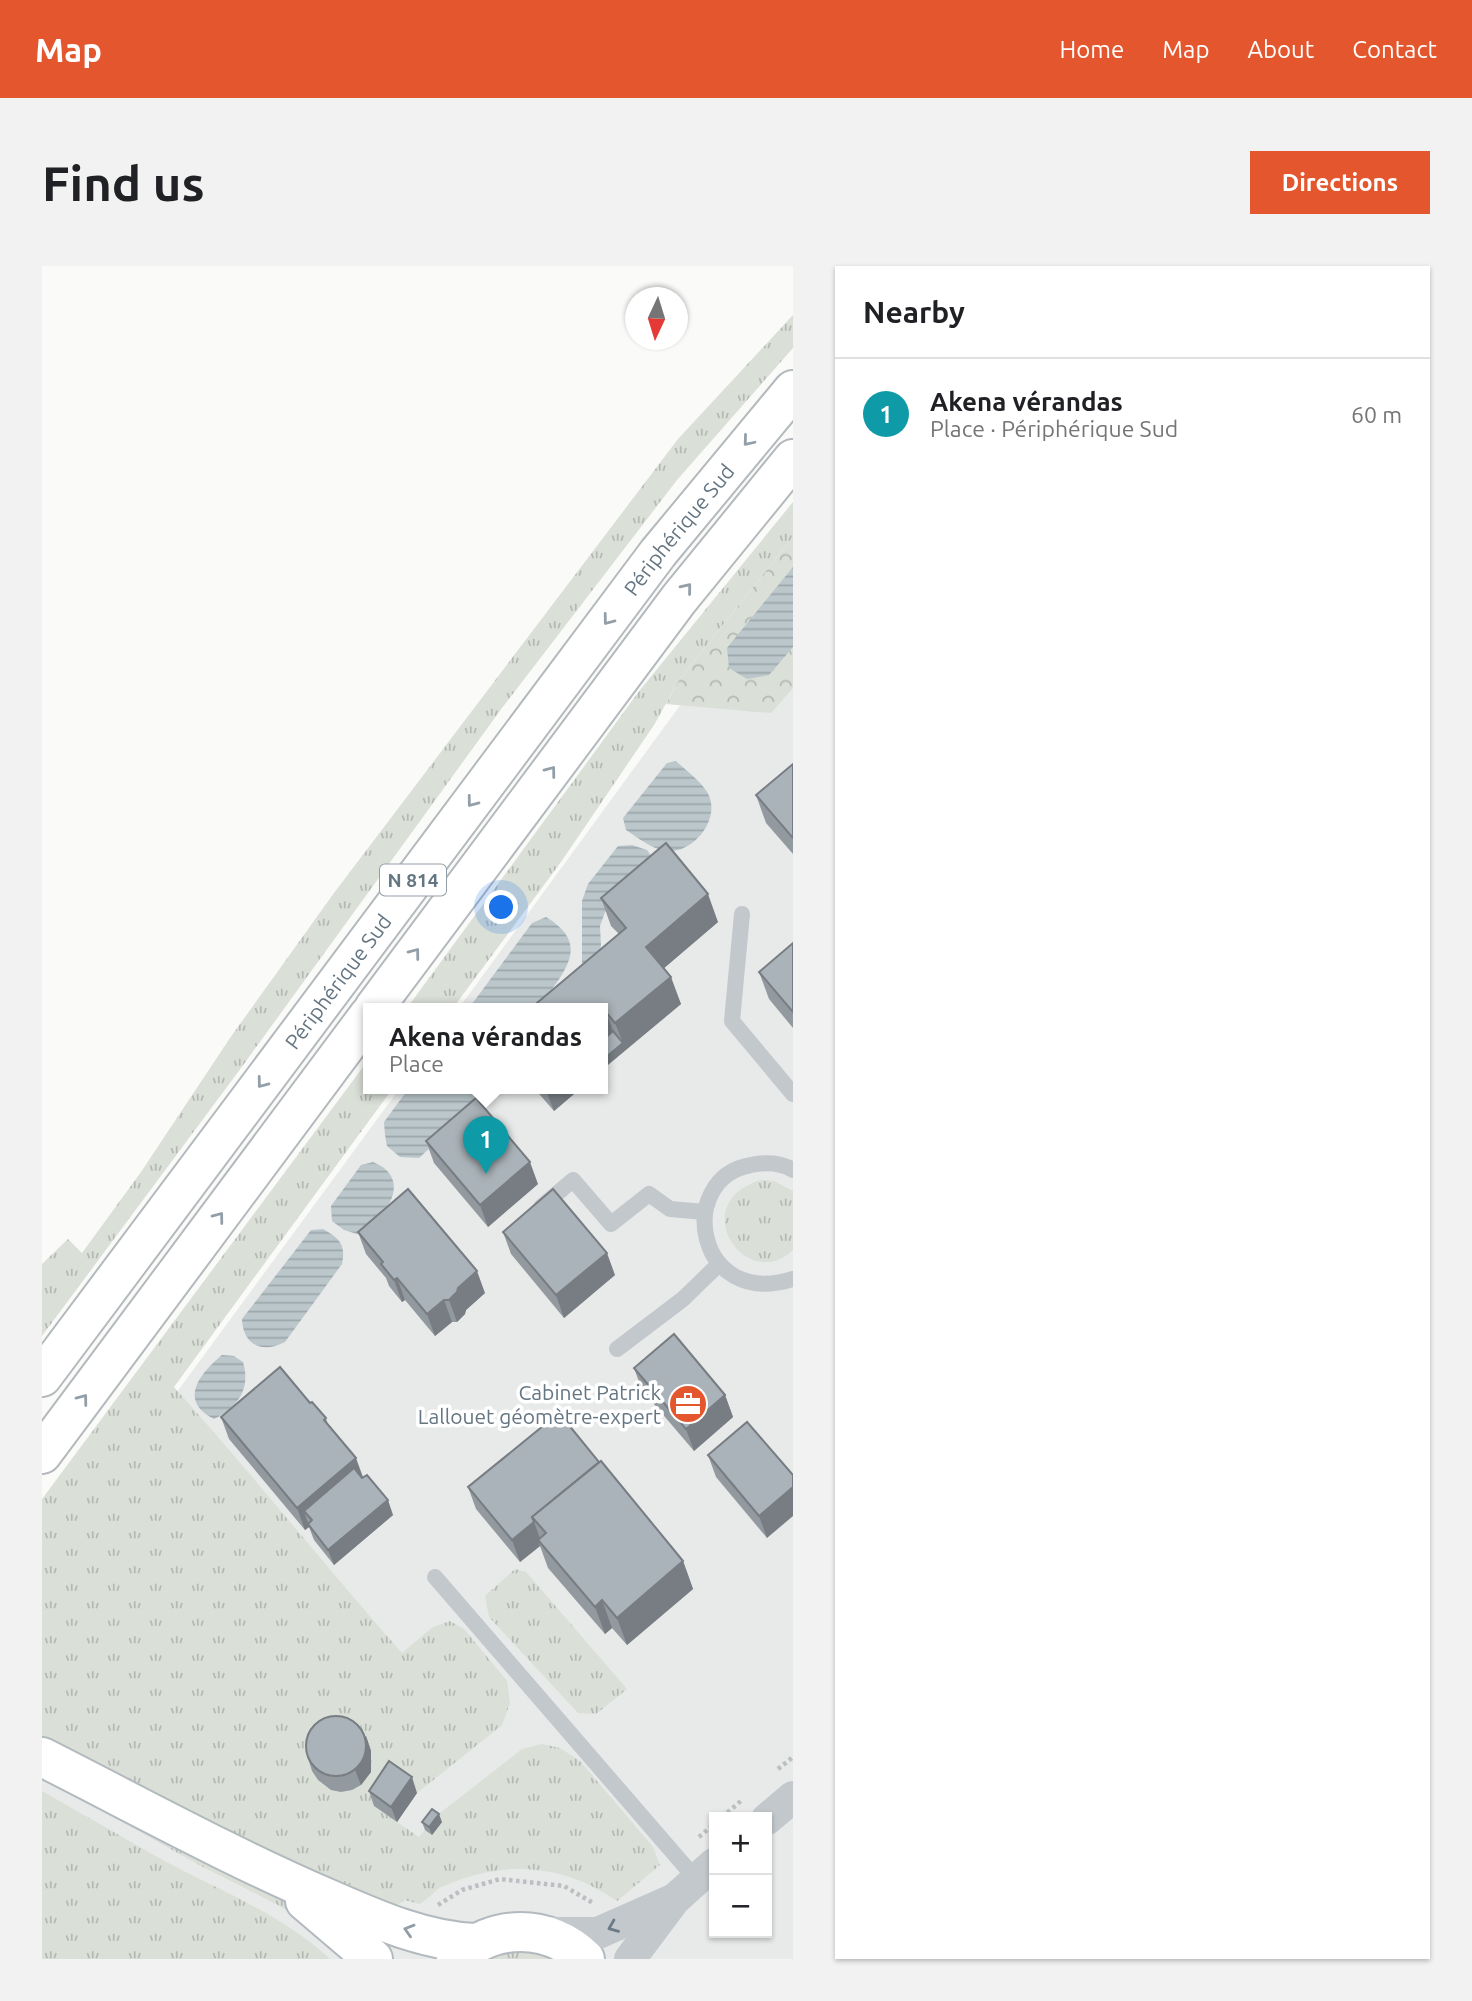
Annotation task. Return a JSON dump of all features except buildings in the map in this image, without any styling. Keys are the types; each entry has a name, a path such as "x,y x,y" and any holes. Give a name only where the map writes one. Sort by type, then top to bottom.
{"main road":[{"name":"Périphérique Sud","path":"42,1377 658,553 793,390"},
{"name":"Périphérique Sud","path":"378,1003 679,599 793,459"},
{"path":"42,1454 363,1023"},
{"path":"42,1757 274,1875 388,1923 450,1942 466,1951 505,1933 533,1932 559,1940 585,1959"},
{"path":"274,1875 373,1959"}],"street":[{"path":"772,1815 793,1797"},
{"path":"533,1932 570,1935 598,1933 695,1881"},
{"path":"630,1959 695,1881"}],"lane":[{"path":"743,914 732,1021 793,1094"},
{"path":"793,1170 765,1162 744,1166 726,1176 712,1192 705,1212 704,1230 709,1248 719,1264 735,1277 754,1284 774,1284 793,1279"},
{"path":"528,1217 573,1180 611,1224 649,1194 670,1209 705,1212"},
{"path":"617,1349 683,1299 719,1264"},
{"path":"435,1577 695,1881"}],"shaded area":[{"path":"793,567 793,647 769,675 747,679 729,668 727,648"},
{"path":"793,657 793,1959 42,1959 42,1576 396,1094 608,1094 608,1003 463,1003 700,678"},
{"path":"676,761 707,792 711,811 704,831 697,839 680,849 670,851 658,849 626,830 623,818 667,763"},
{"path":"632,845 647,850 655,861 625,898 605,912 600,926 601,945 598,960 582,963 582,901 588,884 618,846"},
{"path":"546,917 560,928 568,939 571,950 564,972 542,1003 473,1003 532,923"},
{"path":"405,1094 485,1094 419,1158 400,1157 387,1146 384,1122"},
{"path":"373,1162 386,1169 392,1178 394,1189 391,1199 385,1210 367,1228 357,1234 344,1230 332,1221 331,1206 361,1165"},
{"path":"323,1229 340,1242 343,1251 342,1264 285,1342 269,1347 255,1345 246,1335 242,1319 311,1230"},
{"path":"222,1355 234,1356 243,1362 244,1389 230,1409 214,1419 197,1404 196,1387 206,1370"}],"green space":[{"path":"793,315 793,348 677,480 502,708 241,1068 42,1336 42,1264 68,1239 82,1253 334,893 678,439"},
{"path":"793,502 793,537 679,680 654,725 561,862 457,1003 411,1003 640,690"},
{"path":"793,537 793,688 771,713 666,704 679,680"},
{"path":"363,1067 363,1094 389,1094 174,1387 402,1653 433,1627 450,1621 464,1629 507,1681 510,1703 502,1725 417,1793 395,1777 375,1807 419,1837 435,1817 522,1749 542,1744 560,1748 580,1761 653,1847 660,1865 617,1901 581,1881 542,1870 522,1869 482,1873 462,1879 443,1886 420,1904 404,1900 390,1911 139,1791 42,1737 42,1499"},
{"path":"761,1180 774,1181 793,1191 793,1250 775,1261 757,1261 742,1254 730,1240 725,1224 727,1207 738,1191"},
{"path":"515,1569 526,1572 627,1689 596,1714 578,1713 489,1617 485,1596"},
{"path":"42,1777 276,1896 314,1920 309,1924"},
{"path":"42,1791 159,1858 269,1915 330,1959 42,1959"},
{"path":"527,1947 561,1959 484,1959 503,1950"}],"place":[{"name":"Akena vérandas","path":"486,1174"},
{"name":"Cabinet Patrick Lallouet géomètre-expert","path":"688,1404"}]}
